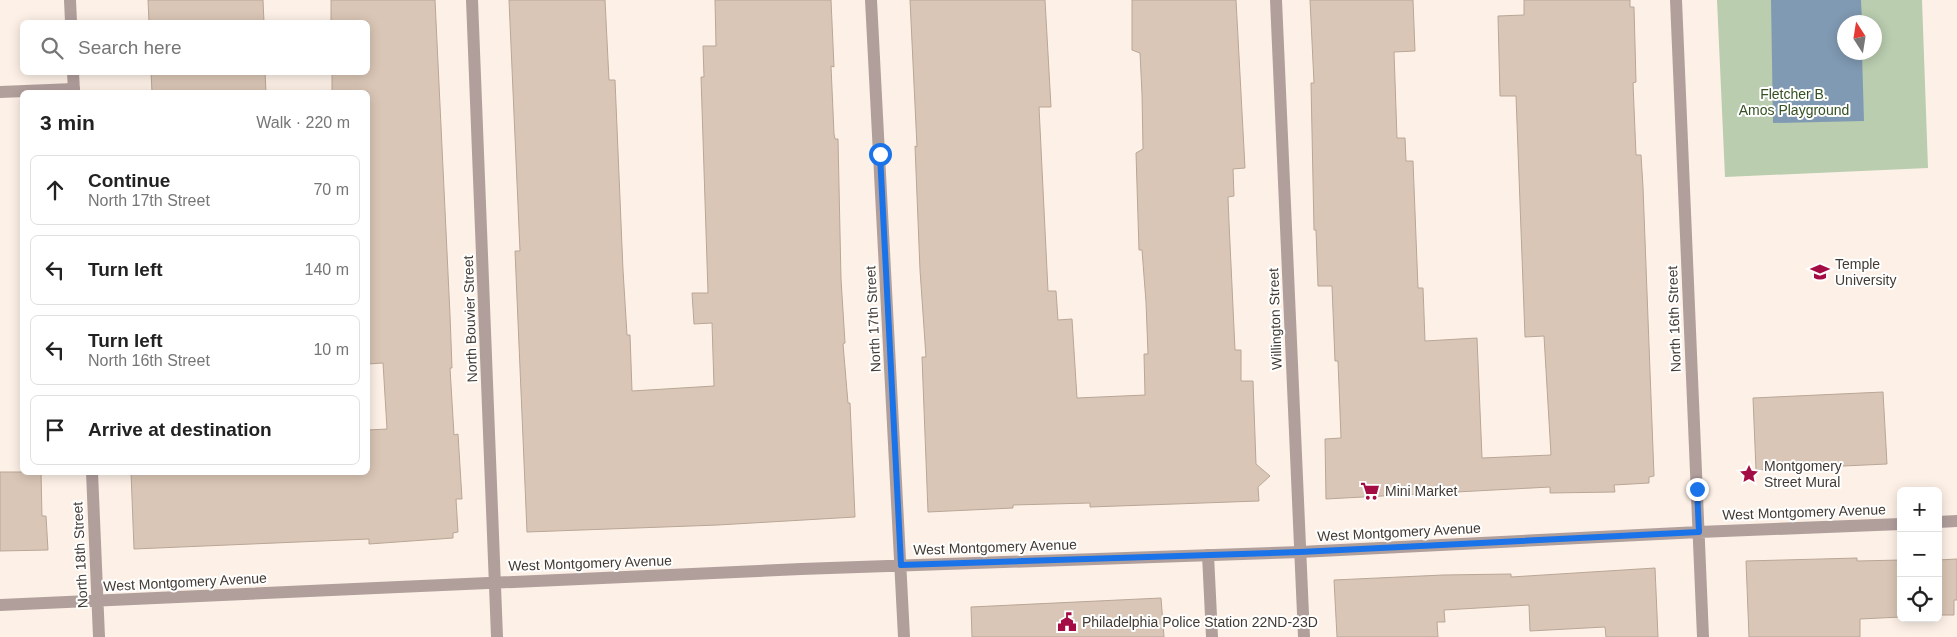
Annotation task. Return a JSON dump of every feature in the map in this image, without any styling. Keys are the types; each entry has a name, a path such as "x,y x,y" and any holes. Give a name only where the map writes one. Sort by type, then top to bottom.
{"street":[{"path":"70,0 71,20"},
{"name":"North Bouvier Street","path":"472,0 498,637"},
{"name":"North 17th Street","path":"871,0 904,637"},
{"name":"Willington Street","path":"1276,0 1304,637"},
{"name":"North 16th Street","path":"1676,0 1703,637"},
{"path":"73,75 74,90"},
{"path":"0,92 20,92"},
{"name":"North 18th Street","path":"92,475 99,637"},
{"path":"1942,522 1957,521"},
{"name":"West Montgomery Avenue","path":"0,605 901,565 1300,552 1897,524"},
{"path":"1208,555 1212,637"}],"green space":[{"name":"Fletcher B. Amos Playground","path":"1717,0 1922,0 1928,168 1725,177"}],"water":[{"path":"1771,0 1861,0 1862,15 1837,15 1837,60 1862,60 1864,121 1773,123"}],"building":[{"path":"148,0 263,0 264,20 149,20"},
{"path":"331,0 435,0 450,315 452,368 450,368 454,435 458,434 462,499 456,499 458,532 453,533 453,538 369,544 369,539 134,549 131,475 370,475 370,430 387,429 383,363 370,364 370,90 332,90 332,75 370,75 370,20 331,20"},
{"path":"509,0 605,0 609,80 615,80 623,270 627,335 630,335 632,391 714,386 712,323 694,324 692,293 708,293 701,77 704,77 703,46 716,46 715,0 831,0 834,67 831,66 834,134 835,139 838,139 841,279 845,343 843,344 848,403 850,403 855,517 718,525 527,532 515,251 520,251"},
{"path":"910,0 1045,0 1051,107 1039,107 1048,291 1056,291 1058,320 1072,319 1077,398 1145,395 1144,354 1148,354 1142,250 1139,250 1136,153 1143,149 1142,94 1140,53 1132,50 1132,0 1236,0 1245,168 1233,169 1234,196 1228,197 1229,222 1235,350 1241,350 1241,381 1253,381 1256,464 1270,476 1258,487 1259,501 1090,507 1090,503 1013,505 1013,508 928,512 922,357 926,357 920,270 915,146 917,147"},
{"path":"1310,0 1413,0 1415,51 1394,52 1397,138 1405,138 1406,161 1413,161 1418,288 1423,288 1425,341 1477,338 1482,458 1551,455 1544,336 1525,337 1516,96 1500,96 1498,16 1524,15 1524,0 1630,0 1630,7 1634,7 1636,82 1633,83 1636,155 1641,155 1643,187 1654,476 1649,477 1649,483 1614,485 1615,492 1550,493 1550,487 1326,499 1325,439 1341,438 1338,361 1335,361 1332,286 1318,286 1316,230 1314,230 1311,83 1314,83"},
{"path":"151,75 265,75 266,90 152,90"},
{"path":"1883,392 1887,464 1756,470 1753,398"},
{"path":"0,472 20,472 20,475 41,475 42,516 46,516 48,550 0,551"},
{"path":"1857,558 1857,561 1897,560 1897,617 1860,619 1860,637 1749,637 1746,561"},
{"path":"1957,559 1957,600 1954,600 1954,615 1942,615 1942,560"},
{"path":"1655,568 1658,637 1606,637 1605,627 1530,631 1529,605 1444,610 1445,622 1437,622 1438,637 1337,637 1334,580 1443,575 1511,574 1511,577"},
{"name":"Philadelphia Police Station 22ND-23D","path":"1161,598 1164,637 972,637 971,607"}],"place":[{"name":"Temple University","path":"1820,272"},
{"name":"Montgomery Street Mural","path":"1749,474"},
{"name":"Mini Market","path":"1370,491"},
{"name":"Philadelphia Police Station 22ND-23D","path":"1067,622"}],"route":[{"path":"880,154 901,565 1300,552 1699,532 1697,489"}]}
